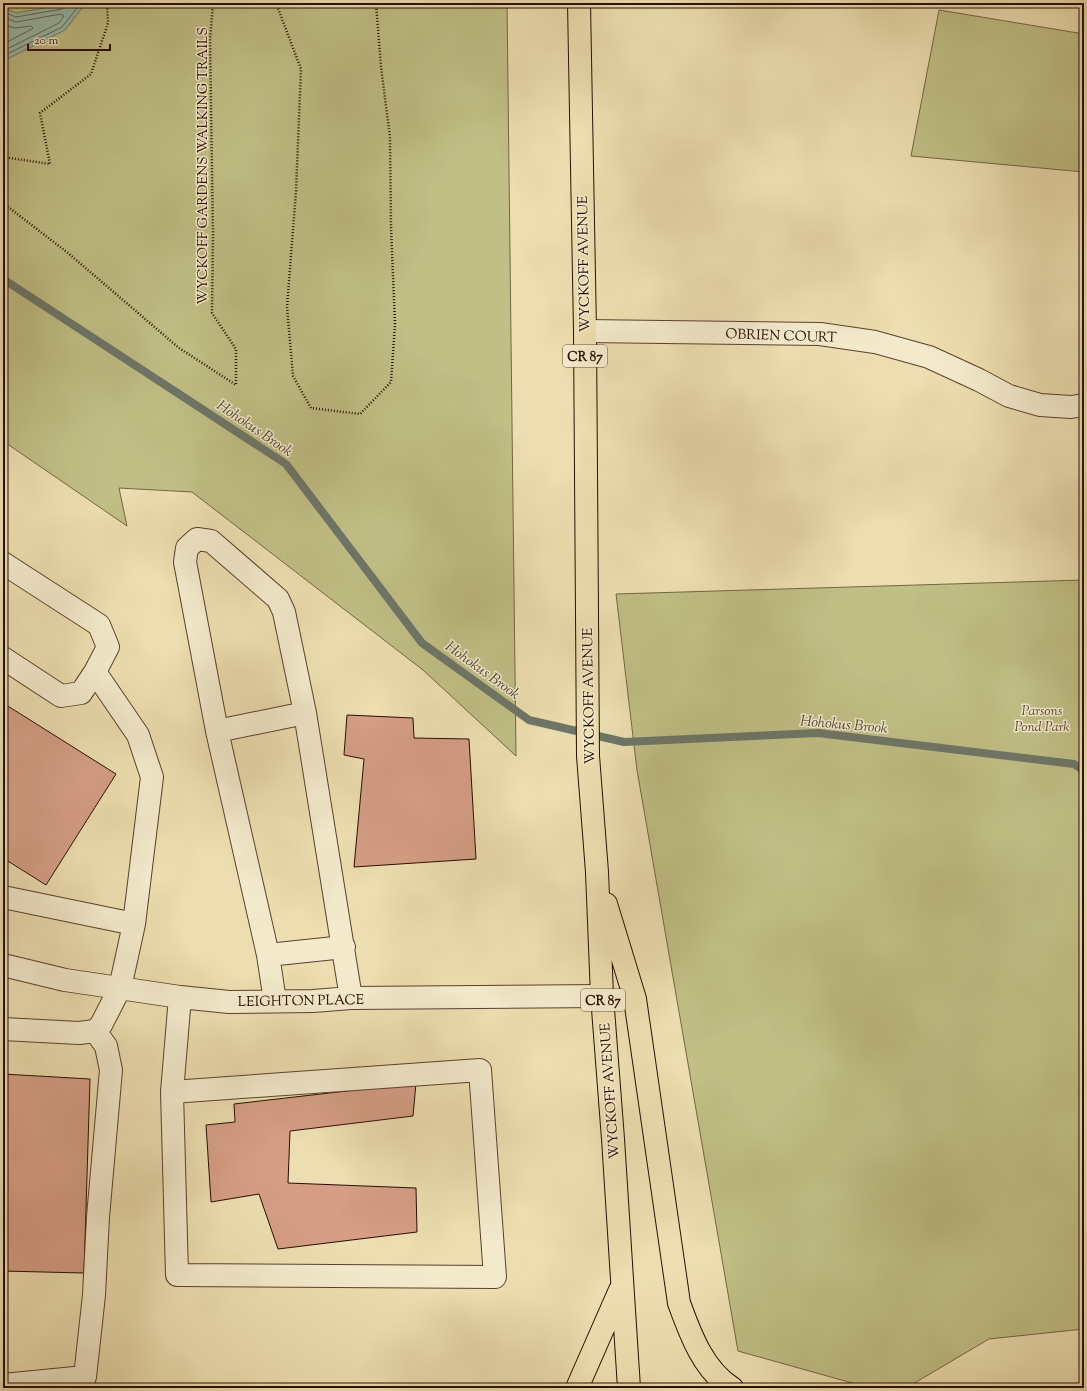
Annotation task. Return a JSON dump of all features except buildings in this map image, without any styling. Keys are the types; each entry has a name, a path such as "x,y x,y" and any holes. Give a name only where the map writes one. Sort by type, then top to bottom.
{"main road":[{"name":"WYCKOFF AVENUE","path":"579,3 585,331 588,756 596,872 602,996 629,1388"},
{"path":"596,872 635,999 679,1302 689,1333 704,1360 726,1384 732,1388"},
{"path":"577,1388 622,1287"}],"street":[{"name":"OBRIEN COURT","path":"585,331 820,334 875,342 929,357 979,380 1009,396 1040,405 1071,407 1084,405"},
{"path":"275,1001 268,954 217,731 185,562 187,548 196,539 211,541 278,599 284,612 305,713 352,998"},
{"path":"3,563 100,625 108,646 95,672 81,693 61,696 3,658"},
{"path":"3,1028 79,1033 95,1031 101,1025 120,988 134,924 152,777 138,735 95,672"},
{"path":"217,731 305,713"},
{"path":"3,897 134,924"},
{"path":"268,954 344,947"},
{"name":"LEIGHTON PLACE","path":"3,965 65,980 180,997 229,1002 352,998 602,996"},
{"path":"172,1092 480,1070 495,1277 177,1275 172,1092 180,997"},
{"path":"3,1385 85,1377 94,1294 98,1217 111,1070 106,1046 95,1031"}],"path":[{"path":"3,157 50,164 40,113 91,74 108,23 107,3"},
{"name":"WYCKOFF GARDENS WALKING TRAILS","path":"3,203 68,253 179,348 236,385 236,349 212,313 213,228 210,40 213,3"},
{"path":"276,3 302,69 296,191 286,307 293,376 311,408 360,414 391,382 395,324 391,227 390,137 381,67 376,3"}],"green space":[{"path":"3,3 507,3 516,756 423,670 192,492 119,488 127,526 3,441"},
{"path":"939,10 1084,34 1084,172 911,156"},
{"name":"Parsons Pond Park","path":"1084,580 1084,1329 989,1339 906,1388 870,1388 738,1351 637,770 616,594"}],"water":[{"path":"71,3 86,3 65,30 3,61 3,7 16,13"}],"waterway":[{"name":"Hohokus Brook","path":"3,279 286,464 422,643 529,720 624,742 818,733 1074,764 1084,771"}]}
